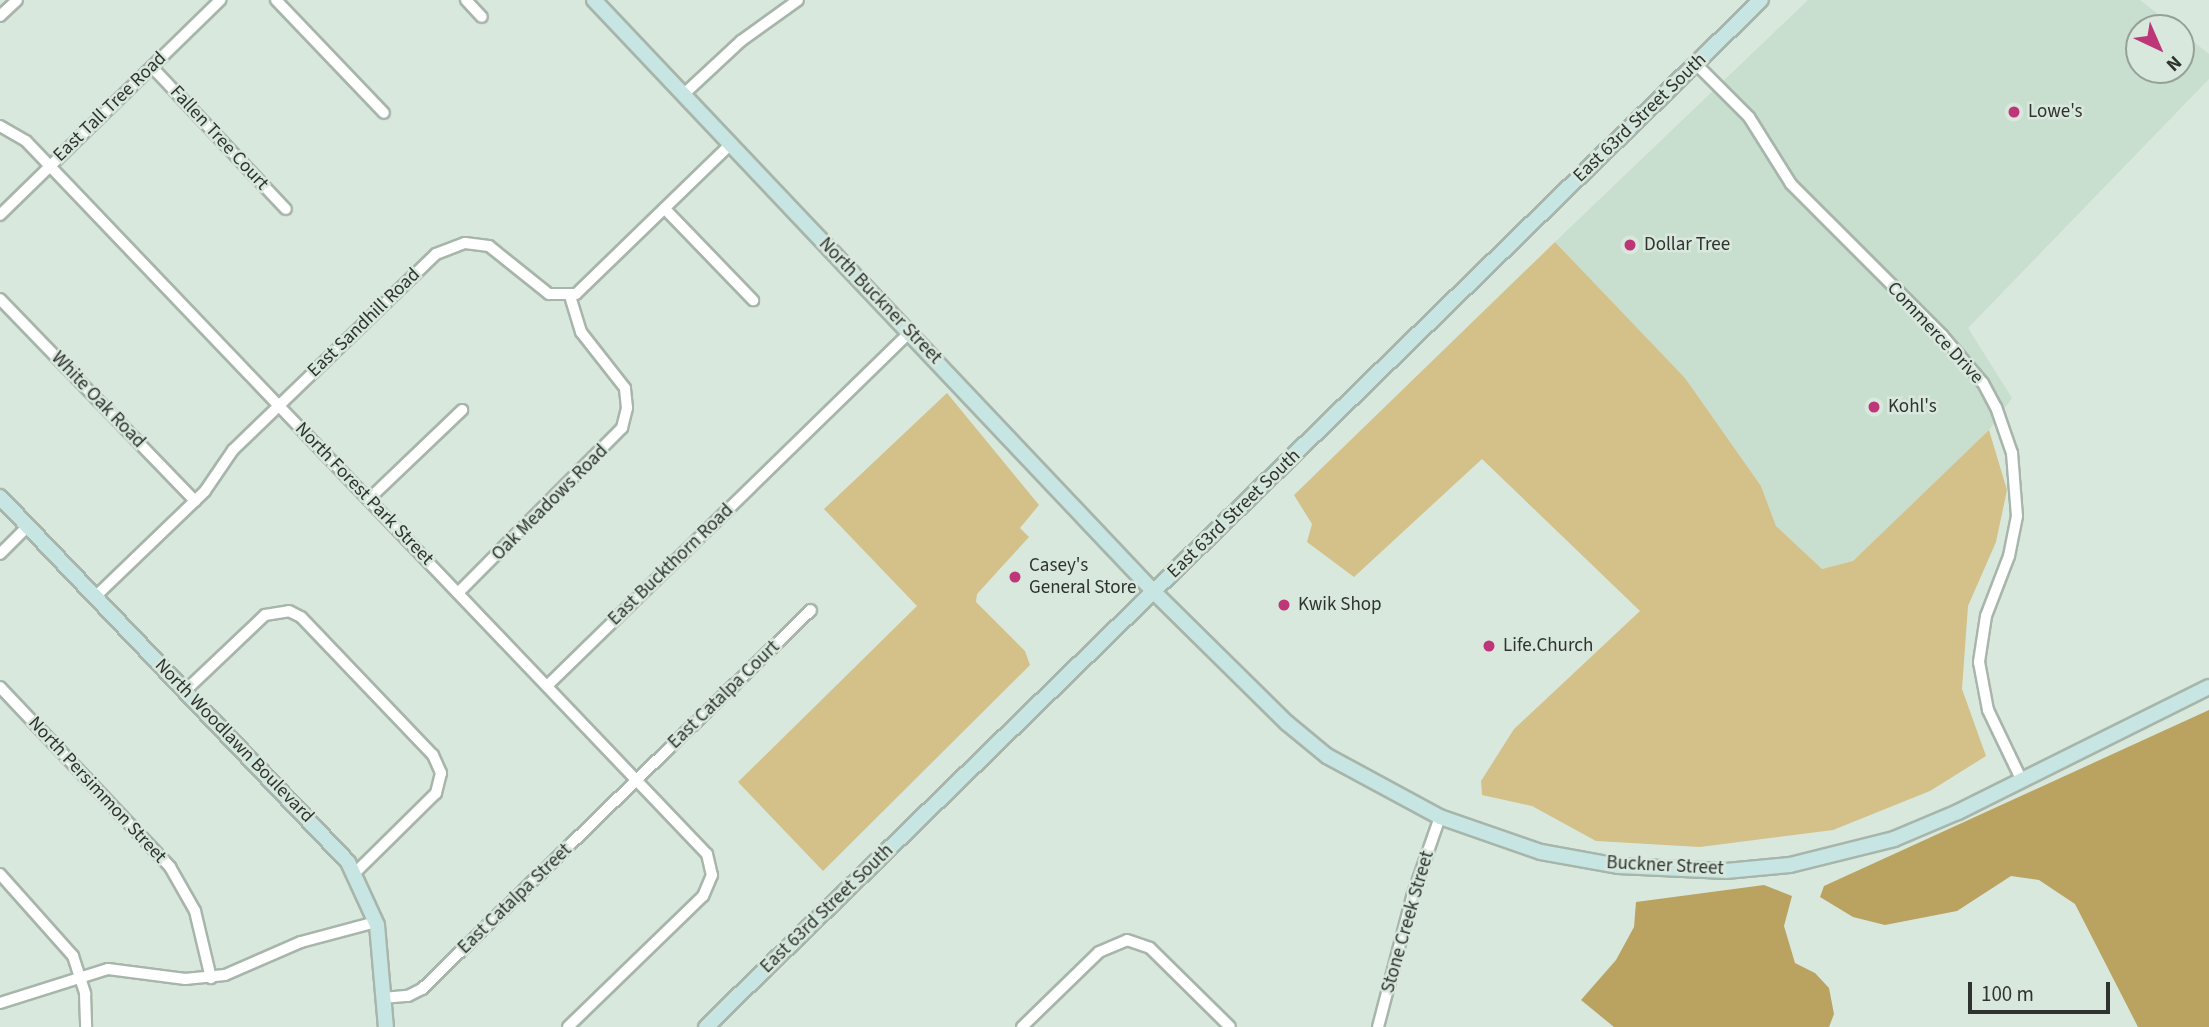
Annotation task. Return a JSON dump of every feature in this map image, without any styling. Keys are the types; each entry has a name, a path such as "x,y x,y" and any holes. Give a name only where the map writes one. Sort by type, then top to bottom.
{"main road":[{"name":"North Buckner Street","path":"594,0 1166,603"},
{"name":"East 63rd Street South","path":"706,1027 1761,0"},
{"name":"North Woodlawn Boulevard","path":"0,497 332,842 354,874 376,922 386,1027"},
{"name":"Buckner Street","path":"1166,603 1327,757 1440,817 1541,852 1618,866 1726,871 1790,865 1894,839 2022,781 2209,687"}],"street":[{"path":"0,16 17,0"},
{"name":"East Tall Tree Road","path":"0,215 220,0"},
{"path":"276,0 384,113"},
{"path":"466,0 482,17"},
{"path":"684,94 741,41 798,0"},
{"name":"Commerce Drive","path":"1696,64 1749,117 1791,184 1942,335 1983,383 1996,407 2012,453 2017,516 2009,556 1986,616 1979,662 1988,710 2022,781"},
{"name":"Fallen Tree Court","path":"152,67 286,209"},
{"name":"North Forest Park Street","path":"0,126 26,141 707,854 712,875 703,897 568,1027"},
{"path":"570,296 582,290 731,144"},
{"path":"665,209 753,300"},
{"name":"East Sandhill Road","path":"96,596 195,502 228,457 436,254 448,247 489,246 540,289 570,296"},
{"name":"Oak Meadows Road","path":"458,593 622,428 628,408 625,387 581,332 570,296"},
{"name":"White Oak Road","path":"0,299 195,502"},
{"name":"East Buckthorn Road","path":"547,686 910,332"},
{"path":"369,499 462,410"},
{"path":"0,554 28,526"},
{"name":"East Catalpa Court","path":"637,779 811,610"},
{"path":"186,690 261,618 274,611 289,611 301,617 433,755 441,773 436,793 354,874"},
{"name":"North Persimmon Street","path":"0,687 170,867 195,911 211,978"},
{"name":"East Catalpa Street","path":"383,998 408,996 422,989 637,779"},
{"name":"Stone Creek Street","path":"1378,1027 1412,897 1440,817"},
{"path":"0,874 63,942 82,977 86,1027"},
{"path":"0,1003 82,977 122,968 185,979 211,978 255,965 301,942 376,922"},
{"path":"1022,1027 1099,952 1123,941 1150,948 1230,1027"}],"shaded area":[{"path":"1808,0 2140,0 2158,14 2125,14 2125,84 2195,84 2195,43 2209,54 2209,79 1968,328 2012,398 1989,430 1853,561 1822,569 1776,526 1761,486 1685,378 1555,242"},
{"path":"1555,242 1685,378 1761,486 1776,526 1822,569 1853,561 1989,430 2007,490 1996,542 1968,606 1962,689 1986,756 1930,791 1833,830 1700,847 1596,841 1532,806 1482,795 1481,781 1514,729 1640,611 1482,459 1354,577 1307,542 1312,524 1294,495"},
{"path":"947,393 1039,505 1020,528 1029,537 977,594 976,602 1025,651 1030,665 823,871 738,782 917,606 824,509"},
{"path":"2209,710 2209,1027 2138,1027 2075,904 2039,880 2011,876 1957,911 1885,925 1853,917 1820,897 1824,886"},
{"path":"1764,885 1792,896 1784,926 1795,963 1815,973 1829,988 1834,1014 1829,1027 1614,1027 1581,1000 1616,960 1634,927 1636,902"}],"place":[{"name":"Lowe's","path":"2014,112"},
{"name":"Dollar Tree","path":"1630,245"},
{"name":"Kohl's","path":"1874,407"},
{"name":"Casey's General Store","path":"1015,577"},
{"name":"Kwik Shop","path":"1284,605"},
{"name":"Life.Church","path":"1489,646"}]}
